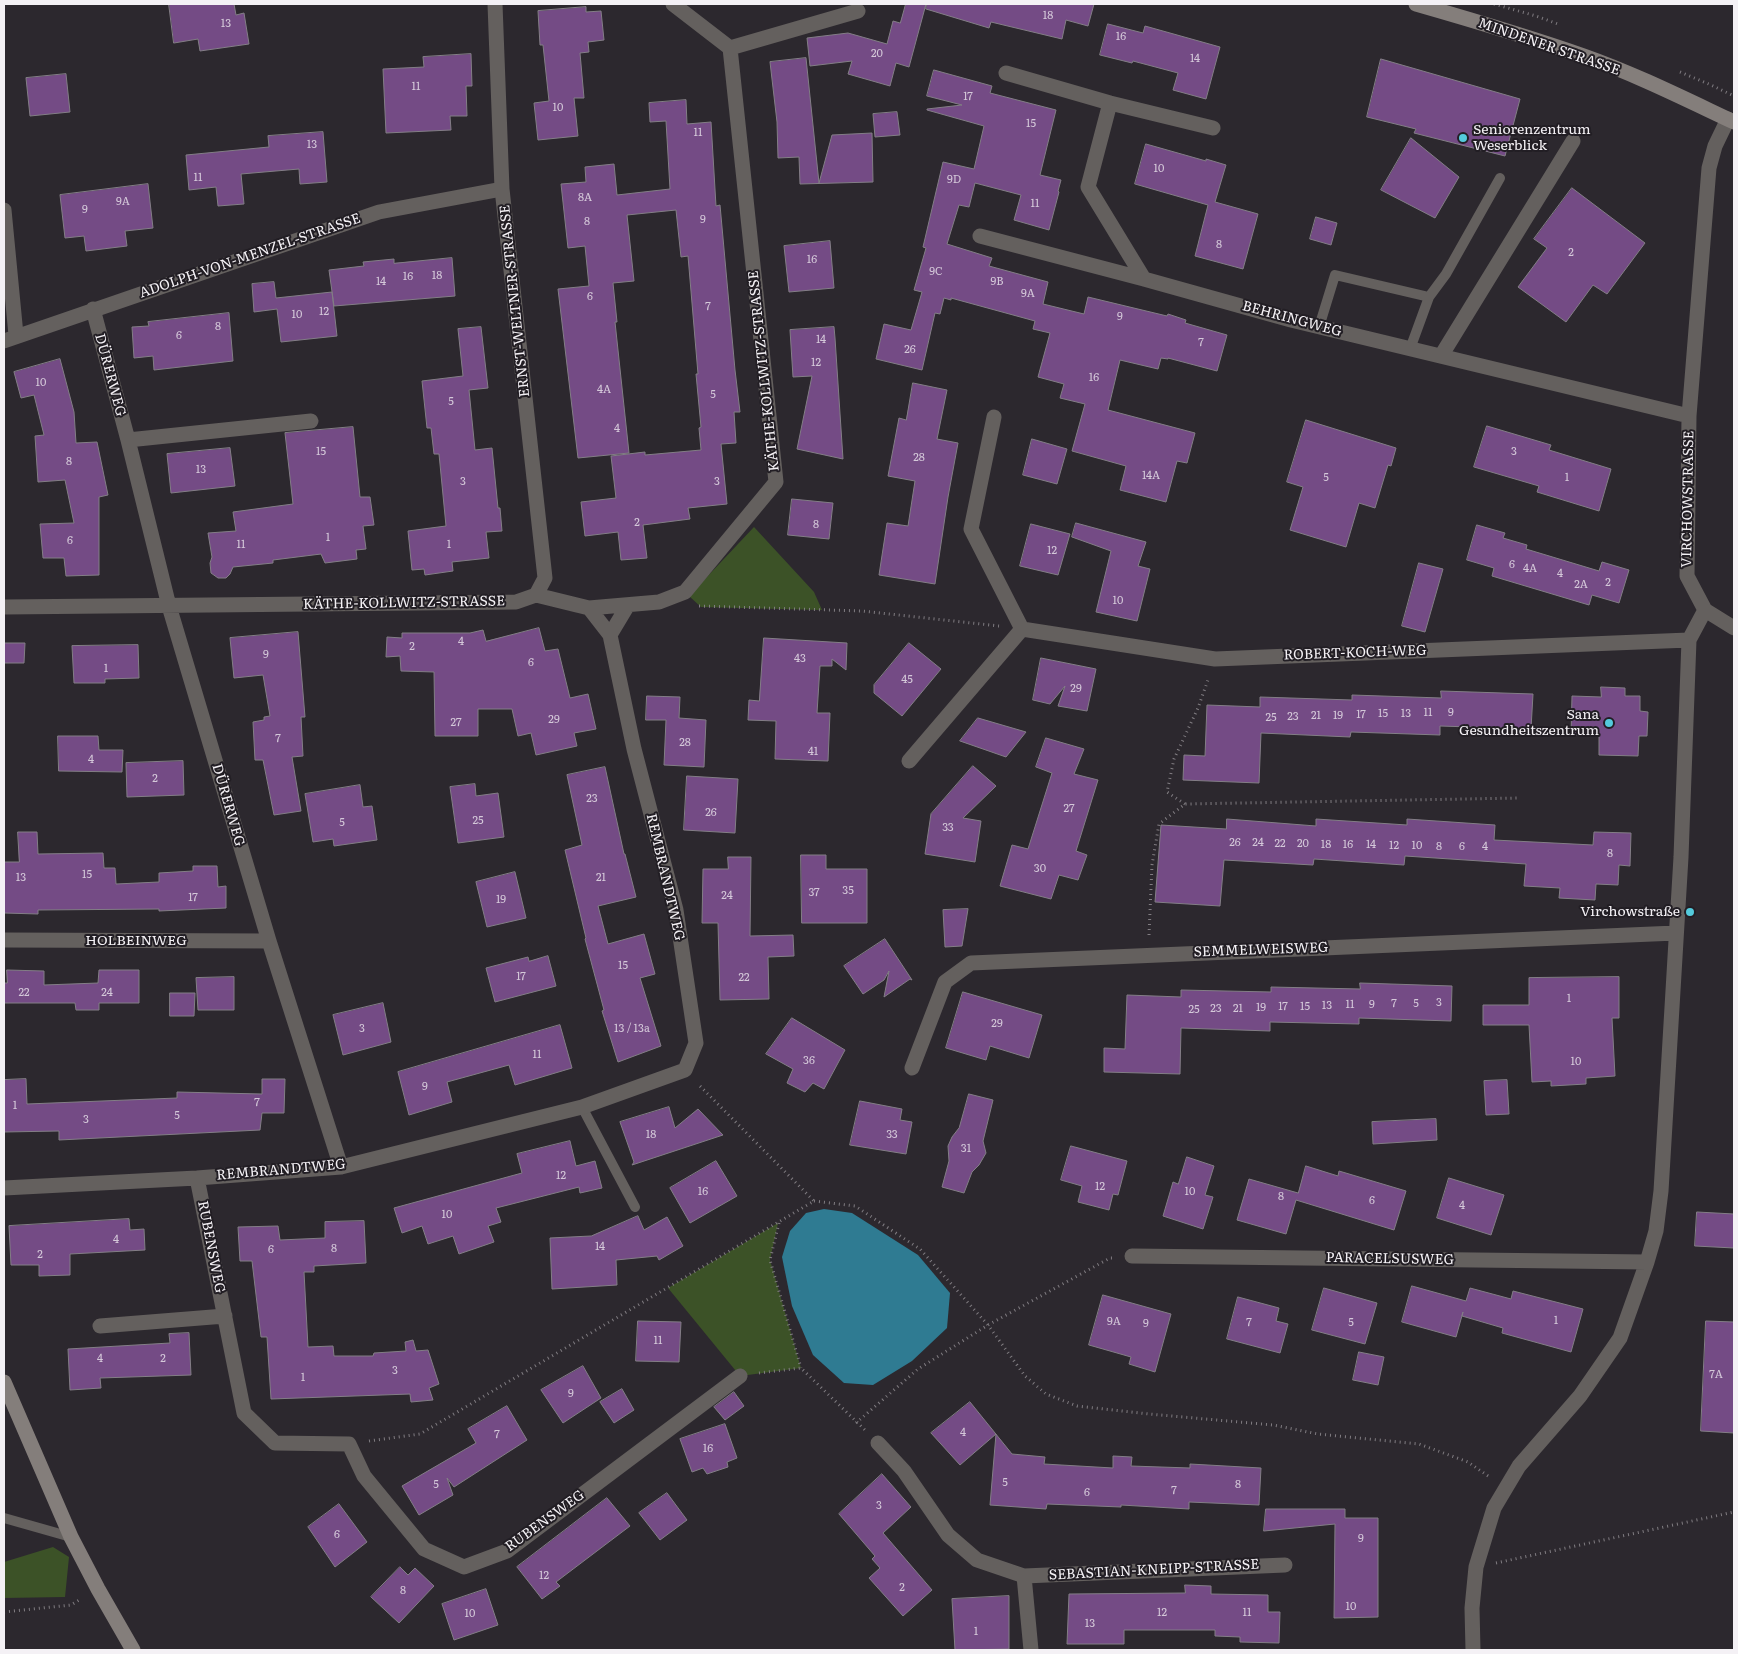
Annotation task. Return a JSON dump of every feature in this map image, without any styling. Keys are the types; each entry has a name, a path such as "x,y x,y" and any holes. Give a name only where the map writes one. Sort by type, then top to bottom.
{"main road":[{"name":"MINDENER STRASSE","path":"1416,4 1585,56 1731,121"},
{"path":"4,1382 71,1537 133,1650"}],"street":[{"name":"ERNST-WELTNER-STRASSE","path":"494,4 502,189 545,578 536,595"},
{"path":"673,4 730,48 858,11"},
{"name":"KÄTHE-KOLLWITZ-STRASSE","path":"169,606 516,602 536,595 590,608 659,602 684,592 776,482 730,48"},
{"path":"1006,73 1110,103 1213,128"},
{"path":"1110,103 1088,187 1144,279"},
{"name":"VIRCHOWSTRASSE","path":"1705,610 1687,576 1689,416 1709,168 1715,146 1731,121"},
{"path":"1441,356 1573,141"},
{"name":"ADOLPH-VON-MENZEL-STRASSE","path":"10,338 379,212 502,189"},
{"path":"4,210 10,338"},
{"name":"BEHRINGWEG","path":"980,236 1319,327 1689,416"},
{"name":"DÜRERWEG","path":"93,310 128,440 169,606 269,941 341,1167"},
{"path":"908,761 1022,629 971,529 994,418"},
{"path":"128,440 311,421"},
{"path":"610,635 628,605"},
{"path":"4,607 169,606"},
{"name":"REMBRANDTWEG","path":"4,1188 197,1178 341,1167 582,1107 684,1070 696,1043 676,910 634,749 610,635 590,608"},
{"path":"1473,1650 1472,1608 1476,1567 1494,1508 1520,1466 1580,1396 1620,1338 1648,1262 1656,1231 1661,1191 1676,933 1685,765 1689,640 1705,610 1734,628"},
{"name":"ROBERT-KOCH-WEG","path":"1022,629 1215,659 1689,640"},
{"name":"SEMMELWEISWEG","path":"912,1068 945,982 971,963 1676,933"},
{"name":"HOLBEINWEG","path":"4,940 269,941"},
{"name":"RUBENSWEG","path":"197,1178 244,1413 275,1443 349,1444 364,1476 424,1549 464,1567 507,1551 740,1376"},
{"name":"PARACELSUSWEG","path":"1132,1256 1648,1262"},
{"path":"100,1326 225,1316"},
{"name":"SEBASTIAN-KNEIPP-STRASSE","path":"878,1443 904,1471 948,1535 977,1560 1024,1576 1285,1564"},
{"path":"1024,1576 1030,1650"}],"lane":[{"path":"1410,349 1429,297 1446,274 1500,178"},
{"path":"1319,327 1335,275 1429,297"},
{"path":"582,1107 635,1207"},
{"path":"4,1518 71,1537"}],"path":[{"path":"684,592 701,607 862,611 1022,629"},
{"path":"1215,659 1198,708 1174,759 1167,792 1185,804 1520,798"},
{"path":"1148,955 1152,865 1159,824 1185,804"},
{"path":"684,1070 814,1201 855,1206 920,1249 988,1325 1025,1376 1046,1394 1078,1406 1273,1425 1318,1434 1420,1444 1468,1462 1506,1488"},
{"path":"349,1444 420,1434 814,1201"},
{"path":"780,1222 770,1260 801,1368 856,1423 918,1369 988,1325 1110,1258 1132,1256"},
{"path":"740,1376 801,1368"},
{"path":"1476,1567 1734,1512"},
{"path":"4,1612 71,1605 98,1589"}],"green space":[{"path":"754,527 814,592 822,610 701,607 689,596"},
{"path":"778,1223 770,1260 801,1368 740,1376 668,1288"},
{"path":"53,1547 69,1557 65,1597 4,1598 4,1562"}],"water":[{"path":"824,1209 852,1213 918,1255 950,1293 947,1328 912,1361 873,1385 844,1383 813,1355 792,1306 782,1257 790,1231 806,1213"}],"building":[{"path":"169,4 234,4 236,15 244,13 249,44 200,51 198,39 174,43"},
{"path":"906,4 926,4 909,67 896,63 890,86 848,74 852,61 810,66 807,38 848,33 887,44 893,21 900,23"},
{"path":"927,4 1094,4 1088,26 1066,20 1062,39 991,22 989,28 926,9"},
{"path":"586,7 586,12 601,11 604,40 588,42 589,52 580,53 584,98 574,98 578,136 538,140 534,103 549,101 543,45 540,45 538,11"},
{"path":"1108,24 1143,33 1145,26 1220,47 1206,99 1173,90 1178,73 1133,61 1132,63 1100,55"},
{"path":"471,54 472,86 466,86 467,116 450,116 451,130 386,133 383,69 424,67 423,57"},
{"path":"806,58 819,183 832,135 872,133 873,182 800,184 799,157 778,158 777,122 770,62"},
{"name":"Seniorenzentrum Weserblick","path":"1381,59 1520,99 1505,156 1414,133 1416,129 1367,117"},
{"path":"934,70 992,86 990,93 1056,110 1040,175 1061,180 1049,230 1014,220 1021,195 975,183 969,207 959,205 947,244 992,258 989,266 1048,282 1043,304 1084,314 1088,297 1167,316 1168,314 1186,320 1185,323 1227,335 1217,371 1168,358 1161,358 1158,369 1120,360 1108,410 1195,433 1187,463 1177,461 1166,502 1120,490 1126,466 1072,451 1085,404 1060,398 1064,384 1038,377 1050,333 1033,329 1035,321 951,298 951,300 944,298 940,314 935,313 922,370 876,359 884,324 911,330 922,292 914,290 926,248 923,247 943,162 974,169 984,126 927,110 962,105 927,96"},
{"path":"66,74 70,112 30,116 26,78"},
{"path":"686,100 687,124 711,122 716,206 720,205 740,412 734,412 736,443 721,444 727,504 688,508 690,519 643,525 647,558 621,560 618,532 585,536 581,502 616,498 611,456 645,452 645,455 701,450 699,428 701,427 696,374 698,374 688,256 681,257 676,210 627,215 634,281 613,283 617,322 615,322 629,453 578,458 558,289 589,286 585,246 568,248 561,184 586,182 585,167 614,164 617,195 670,189 666,121 650,122 649,103"},
{"path":"897,112 900,135 875,137 873,114"},
{"path":"323,132 327,182 300,184 299,169 241,174 244,204 218,206 216,187 189,190 186,155 269,147 268,136"},
{"path":"1411,138 1459,177 1435,218 1381,190"},
{"path":"1146,144 1226,165 1215,202 1258,214 1243,269 1195,256 1208,205 1135,184"},
{"path":"148,184 153,228 125,231 127,246 86,251 84,236 65,238 60,195"},
{"path":"1572,188 1645,243 1607,294 1593,285 1566,322 1518,287 1547,248 1534,239"},
{"path":"1316,217 1337,223 1331,245 1310,239"},
{"path":"830,241 834,288 789,292 784,246"},
{"path":"452,258 455,296 334,306 329,270 364,266 363,262 394,259 394,263"},
{"path":"274,282 276,298 332,292 337,336 281,342 277,309 254,312 252,284"},
{"path":"229,313 233,361 154,370 153,356 134,358 132,327 149,326 148,322"},
{"path":"481,327 488,388 469,390 475,450 492,448 502,531 486,532 489,558 452,562 453,571 425,575 424,569 412,570 408,531 446,526 439,454 434,454 431,428 427,428 422,381 463,376 458,329"},
{"path":"834,327 843,459 797,449 812,376 793,377 790,330"},
{"path":"60,359 74,412 76,443 97,442 108,495 99,497 99,575 66,576 64,558 43,558 40,524 74,523 65,480 38,482 35,436 44,435 34,395 21,398 14,372"},
{"path":"913,383 947,390 937,439 958,443 935,584 879,575 887,523 908,526 915,481 888,476 899,418 906,420"},
{"path":"1306,420 1396,448 1391,466 1388,465 1375,508 1359,503 1346,547 1290,530 1303,487 1287,482"},
{"path":"1487,426 1551,445 1549,450 1611,469 1599,511 1537,492 1539,486 1474,467"},
{"path":"353,427 360,497 370,497 374,525 363,526 366,549 356,550 357,559 325,563 321,554 273,560 273,563 233,567 226,578 218,578 211,573 210,563 212,557 208,533 236,531 233,512 293,504 285,433"},
{"path":"1032,439 1067,449 1057,484 1023,475"},
{"path":"230,448 235,486 171,493 167,454"},
{"path":"792,499 833,503 829,539 788,535"},
{"path":"1076,523 1146,542 1138,566 1150,569 1137,621 1096,612 1111,551 1072,537"},
{"path":"1031,524 1070,534 1058,575 1020,566"},
{"path":"1477,525 1505,533 1503,538 1527,545 1526,549 1599,571 1602,562 1629,570 1619,603 1592,595 1589,605 1492,576 1494,568 1467,560"},
{"path":"1419,563 1443,569 1425,632 1402,626"},
{"path":"539,628 545,651 558,649 570,698 588,694 596,729 574,733 577,746 536,755 531,733 518,736 512,709 478,709 478,736 435,736 434,672 401,671 400,656 386,657 387,637 402,638 402,633 470,633 483,630 486,641"},
{"path":"298,632 305,717 301,717 303,756 292,757 301,811 274,815 263,760 255,760 253,722 264,720 264,717 270,716 263,675 234,678 230,638"},
{"path":"764,638 847,643 846,670 832,659 832,666 820,666 817,713 830,713 828,761 775,759 776,721 748,720 749,700 759,701"},
{"path":"4,643 25,643 24,663 4,663"},
{"path":"909,643 941,669 902,716 874,693 874,685"},
{"path":"138,645 139,678 105,679 105,683 74,683 72,646"},
{"path":"1041,658 1096,669 1087,711 1058,706 1065,686 1050,704 1033,700"},
{"name":"Sana Gesundheitszentrum","path":"1601,687 1625,688 1625,696 1640,696 1640,711 1648,712 1647,736 1639,736 1638,756 1599,755 1599,735 1571,735 1572,696 1601,697"},
{"path":"1441,691 1533,694 1531,729 1440,726 1440,735 1351,732 1350,737 1261,733 1259,783 1183,780 1184,755 1205,756 1207,705 1260,707 1260,697 1352,700 1352,695 1441,698"},
{"path":"647,696 680,697 679,718 706,720 704,767 664,765 666,720 646,720"},
{"path":"978,718 1026,732 1006,757 960,741"},
{"path":"58,736 98,736 99,750 123,750 122,772 59,771"},
{"path":"1046,738 1084,749 1074,774 1098,780 1076,851 1087,855 1078,880 1059,875 1051,899 1000,886 1012,845 1028,849 1052,773 1036,767"},
{"path":"183,761 184,795 127,797 126,763"},
{"path":"973,766 996,786 963,818 981,821 975,862 925,854 931,814"},
{"path":"605,767 624,854 636,897 598,906 608,944 644,934 655,974 640,978 661,1046 618,1062 602,1011 604,1010 585,939 565,850 582,845 567,775"},
{"path":"687,776 738,779 735,833 684,830"},
{"path":"475,784 476,796 498,793 504,837 458,843 450,787"},
{"path":"360,785 363,807 372,806 377,840 334,846 333,839 313,842 305,794"},
{"path":"1227,819 1316,826 1316,819 1407,825 1407,819 1495,825 1494,840 1593,845 1594,832 1631,833 1630,866 1619,865 1618,885 1596,884 1595,900 1559,898 1560,888 1524,886 1526,864 1405,856 1404,865 1314,859 1313,865 1224,860 1220,906 1155,902 1161,825 1226,829"},
{"path":"18,832 37,832 38,854 103,853 104,868 115,868 116,884 159,882 159,873 193,871 193,866 217,866 218,887 226,886 226,908 159,911 159,909 38,910 38,914 4,913 4,862 19,862"},
{"path":"801,855 826,855 826,869 867,869 867,923 802,923"},
{"path":"728,857 751,857 750,936 793,935 794,956 768,957 769,999 720,1000 718,923 702,923 703,869 728,869"},
{"path":"515,872 526,918 487,927 476,882"},
{"path":"968,909 962,946 945,947 943,910"},
{"path":"885,939 912,980 910,979 884,997 889,971 884,980 863,994 844,966"},
{"path":"548,956 556,986 495,1002 486,968 528,957 529,961"},
{"path":"7,970 44,971 44,985 98,983 99,970 139,970 139,1003 99,1003 99,1010 76,1010 75,1003 4,1003 4,983 7,983"},
{"path":"234,977 234,1010 198,1010 196,978"},
{"path":"1619,977 1619,1018 1612,1018 1615,1076 1586,1078 1586,1084 1551,1086 1551,1081 1532,1082 1529,1025 1483,1025 1483,1005 1529,1005 1529,978"},
{"path":"1360,983 1452,986 1451,1021 1359,1018 1359,1024 1270,1022 1270,1031 1181,1028 1180,1074 1104,1072 1104,1048 1125,1049 1127,995 1181,997 1181,990 1271,992 1271,987 1360,989"},
{"path":"963,992 1042,1015 1029,1058 990,1046 986,1060 946,1048"},
{"path":"170,993 195,993 194,1016 170,1016"},
{"path":"383,1003 391,1042 343,1055 333,1015"},
{"path":"792,1018 845,1050 824,1089 813,1083 805,1092 787,1083 793,1069 766,1054"},
{"path":"560,1025 572,1068 515,1085 509,1065 447,1082 452,1102 409,1115 398,1072"},
{"path":"26,1079 27,1104 177,1098 177,1092 262,1094 262,1079 285,1079 284,1113 262,1113 260,1130 59,1140 59,1131 4,1132 4,1080"},
{"path":"1507,1080 1509,1114 1486,1115 1484,1081"},
{"path":"969,1094 993,1100 983,1141 986,1153 972,1172 964,1193 942,1187 949,1161 948,1146 959,1128"},
{"path":"860,1101 902,1109 900,1120 912,1122 906,1154 850,1145"},
{"path":"669,1107 675,1128 698,1109 723,1135 632,1165 634,1162 620,1122"},
{"path":"1436,1119 1437,1140 1373,1144 1372,1122"},
{"path":"570,1141 576,1166 595,1161 602,1188 580,1193 579,1187 496,1208 501,1222 488,1226 494,1242 459,1254 453,1236 428,1244 422,1226 402,1233 394,1208 522,1173 517,1154"},
{"path":"1071,1146 1127,1161 1118,1195 1113,1194 1109,1210 1078,1202 1082,1186 1061,1180"},
{"path":"1187,1157 1214,1166 1205,1195 1213,1197 1203,1229 1163,1216 1173,1182 1178,1184"},
{"path":"716,1161 737,1196 690,1223 670,1188"},
{"path":"1306,1166 1338,1176 1339,1171 1406,1191 1394,1230 1296,1200 1286,1234 1237,1220 1249,1179 1298,1193"},
{"path":"1449,1178 1504,1195 1491,1235 1437,1218"},
{"path":"1697,1212 1734,1214 1734,1248 1695,1246"},
{"path":"638,1216 644,1230 667,1217 683,1246 659,1260 657,1256 616,1260 617,1285 552,1289 550,1238 591,1236"},
{"path":"129,1219 130,1230 144,1229 145,1250 70,1254 70,1275 39,1276 39,1265 11,1265 9,1226"},
{"path":"364,1221 366,1263 314,1266 314,1272 304,1272 308,1347 333,1346 334,1356 373,1356 374,1353 406,1351 405,1342 413,1340 416,1351 428,1350 439,1384 429,1388 433,1400 411,1402 410,1394 271,1399 267,1337 261,1337 252,1261 240,1261 238,1227 278,1226 280,1240 325,1238 325,1222"},
{"path":"1412,1286 1466,1301 1470,1288 1511,1299 1513,1291 1583,1309 1571,1352 1502,1333 1503,1328 1462,1316 1463,1312 1456,1337 1402,1322"},
{"path":"1324,1288 1377,1303 1365,1344 1312,1330"},
{"path":"1103,1295 1171,1314 1155,1372 1129,1364 1131,1357 1089,1345"},
{"path":"1238,1297 1279,1308 1276,1321 1288,1324 1280,1353 1227,1339"},
{"path":"638,1321 681,1322 679,1362 636,1361"},
{"path":"1706,1321 1734,1322 1734,1433 1701,1431"},
{"path":"189,1333 191,1375 100,1378 101,1388 70,1390 68,1349 170,1343 169,1334"},
{"path":"1359,1352 1384,1357 1378,1385 1353,1380"},
{"path":"583,1366 601,1398 563,1423 541,1390"},
{"path":"622,1389 634,1410 614,1423 600,1402"},
{"path":"734,1392 744,1406 725,1420 714,1407"},
{"path":"970,1402 996,1434 960,1465 931,1433"},
{"path":"507,1406 527,1440 454,1487 447,1478 453,1495 419,1515 402,1486 476,1443 468,1429"},
{"path":"725,1424 737,1458 727,1462 728,1467 707,1474 703,1468 692,1472 680,1439"},
{"path":"996,1434 1012,1454 1045,1457 1044,1464 1113,1468 1113,1456 1132,1457 1131,1466 1190,1468 1190,1464 1261,1468 1259,1505 1189,1502 1189,1509 1121,1505 1121,1507 1047,1504 1046,1509 990,1505"},
{"path":"882,1474 911,1507 883,1533 932,1590 903,1616 869,1578 880,1568 872,1559 875,1556 839,1514"},
{"path":"667,1493 687,1520 660,1540 639,1513"},
{"path":"607,1498 630,1526 556,1582 560,1586 542,1599 517,1567"},
{"path":"339,1504 367,1542 335,1567 308,1527"},
{"path":"1266,1509 1345,1509 1345,1518 1378,1518 1378,1617 1334,1618 1335,1524 1264,1531"},
{"path":"400,1567 408,1575 415,1568 434,1586 399,1623 371,1597"},
{"path":"1185,1585 1211,1586 1211,1594 1268,1595 1268,1612 1280,1612 1279,1643 1240,1642 1240,1637 1215,1636 1215,1630 1124,1630 1124,1644 1067,1644 1069,1594 1185,1593"},
{"path":"486,1589 498,1625 454,1640 442,1604"},
{"path":"1009,1596 1009,1649 955,1650 952,1599"}],"place":[{"name":"Seniorenzentrum Weserblick","path":"1463,138"},
{"name":"Sana Gesundheitszentrum","path":"1609,723"},
{"name":"Virchowstraße","path":"1690,912"}]}
